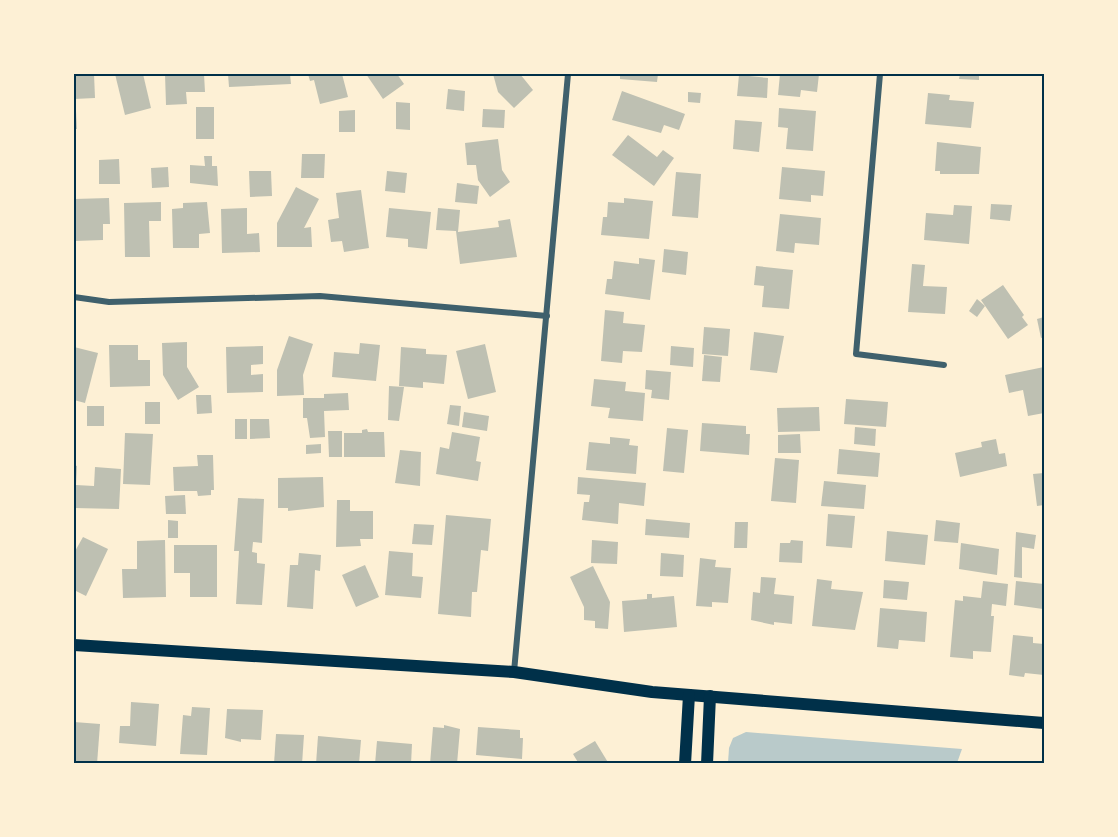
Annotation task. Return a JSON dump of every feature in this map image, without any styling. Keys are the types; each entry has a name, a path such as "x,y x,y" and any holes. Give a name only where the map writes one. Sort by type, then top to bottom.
{"main road":[{"path":"74,645 514,672 689,695 1044,723"},
{"path":"685,764 689,695"},
{"path":"707,764 710,696"}],"street":[{"path":"514,672 568,74"},
{"path":"880,74 856,354 944,365"},
{"path":"74,297 109,302 320,296 547,316"}],"shaded area":[{"path":"746,732 962,749 957,763 728,763 729,748 733,738"}],"building":[{"path":"74,74 94,74 95,98 74,99"},
{"path":"115,74 143,74 151,108 125,115"},
{"path":"165,74 204,74 205,92 186,92 187,104 166,105"},
{"path":"228,74 290,74 291,84 229,87"},
{"path":"308,74 342,74 348,97 320,104 314,80 310,81"},
{"path":"366,74 397,74 404,84 383,99"},
{"path":"493,74 520,74 533,90 514,108 498,92"},
{"path":"620,74 658,74 657,82 620,79"},
{"path":"780,74 819,74 817,92 801,90 800,97 778,95"},
{"path":"960,74 979,74 979,80 959,79"},
{"path":"739,75 768,78 767,98 737,96"},
{"path":"448,89 465,91 464,111 446,109"},
{"path":"622,91 685,114 679,130 664,125 661,133 612,120"},
{"path":"688,92 701,93 700,103 688,102"},
{"path":"928,93 950,95 949,100 974,102 971,128 925,124"},
{"path":"396,102 410,103 410,130 396,129"},
{"path":"196,107 214,107 214,139 196,139"},
{"path":"779,108 816,111 813,151 786,149 788,128 778,127"},
{"path":"483,109 505,110 504,128 482,127"},
{"path":"355,110 355,132 339,132 339,111"},
{"path":"74,111 76,111 77,129 74,129"},
{"path":"735,120 762,122 759,152 733,149"},
{"path":"628,135 657,157 663,150 674,158 654,186 612,155"},
{"path":"498,139 502,170 510,182 490,197 478,180 476,165 467,165 465,143"},
{"path":"937,142 981,147 979,174 940,174 940,171 935,171"},
{"path":"302,154 325,154 324,178 301,178"},
{"path":"204,156 212,156 212,166 217,166 218,186 190,183 190,165 205,166"},
{"path":"119,159 120,184 99,184 99,160"},
{"path":"168,167 169,187 152,188 151,168"},
{"path":"782,167 825,171 823,196 811,195 811,202 779,199"},
{"path":"249,171 271,171 272,196 250,197"},
{"path":"387,171 407,173 405,193 385,191"},
{"path":"676,172 701,174 698,218 672,216"},
{"path":"457,183 479,186 477,204 455,202"},
{"path":"296,187 319,199 304,228 311,227 312,247 277,247 277,223"},
{"path":"361,190 369,248 344,252 342,241 331,242 328,220 339,218 336,193"},
{"path":"109,198 110,224 103,224 103,240 75,241 74,199"},
{"path":"624,198 653,201 649,239 601,235 603,217 607,217 608,202 624,203"},
{"path":"161,202 161,221 149,221 150,257 125,257 124,203"},
{"path":"207,202 210,233 199,234 199,248 173,248 172,209 183,208 183,203"},
{"path":"991,204 1012,205 1010,221 990,219"},
{"path":"954,205 972,206 969,244 924,240 926,213 953,215"},
{"path":"247,208 247,234 259,233 260,252 222,253 221,209"},
{"path":"389,208 431,212 427,249 408,247 408,239 386,237"},
{"path":"438,208 460,210 458,232 499,227 498,221 510,219 517,257 460,264 456,231 436,230"},
{"path":"780,214 821,218 819,245 795,243 794,253 776,251"},
{"path":"664,249 688,252 686,275 662,272"},
{"path":"639,258 655,260 650,300 605,294 607,279 612,279 614,261 639,264"},
{"path":"912,264 925,265 923,286 947,287 945,314 908,312"},
{"path":"756,266 793,270 789,309 762,307 764,286 754,285"},
{"path":"1003,285 1024,315 1022,317 1028,325 1008,339 981,300"},
{"path":"977,299 985,306 977,317 969,311"},
{"path":"605,310 624,312 623,323 645,325 642,352 623,351 622,363 601,361"},
{"path":"1044,317 1044,337 1041,338 1037,319"},
{"path":"704,327 730,329 728,356 702,354"},
{"path":"754,332 784,336 777,373 750,370"},
{"path":"289,336 313,344 303,375 304,395 277,396 277,370"},
{"path":"187,342 187,367 199,387 178,400 163,375 162,343"},
{"path":"360,343 380,345 376,381 332,377 334,352 359,354"},
{"path":"485,344 496,392 468,399 456,351"},
{"path":"109,345 138,345 138,360 150,360 150,386 110,387"},
{"path":"263,346 263,364 251,365 251,375 263,374 263,392 227,393 226,347"},
{"path":"671,346 694,348 693,367 670,365"},
{"path":"74,347 98,353 85,403 74,400"},
{"path":"401,347 426,349 426,354 447,355 444,384 423,382 423,388 399,386"},
{"path":"704,355 722,357 720,382 702,381"},
{"path":"1044,367 1044,413 1028,416 1023,390 1009,393 1005,375"},
{"path":"646,370 671,372 669,400 651,398 652,390 645,389"},
{"path":"594,379 626,382 625,391 645,393 643,421 608,418 610,408 591,406"},
{"path":"389,386 404,387 399,421 388,420"},
{"path":"348,393 349,410 324,411 325,437 310,438 307,418 303,418 303,398 324,398 324,394"},
{"path":"196,395 211,395 212,413 197,414"},
{"path":"846,399 888,402 886,427 844,424"},
{"path":"145,402 160,402 160,424 145,424"},
{"path":"450,405 461,406 459,426 447,424"},
{"path":"87,406 104,406 104,426 87,426"},
{"path":"819,407 820,431 778,432 777,408"},
{"path":"464,412 489,416 487,431 462,427"},
{"path":"235,419 247,419 247,439 235,439"},
{"path":"250,419 269,419 270,438 250,439"},
{"path":"702,423 746,426 746,434 750,434 749,455 700,451"},
{"path":"855,427 876,429 875,446 854,444"},
{"path":"667,428 688,430 684,473 663,471"},
{"path":"367,429 368,432 384,432 385,457 344,457 344,433 362,433 362,430"},
{"path":"328,431 342,431 342,457 329,457"},
{"path":"452,432 480,437 476,461 481,462 478,481 436,474 440,447 449,449"},
{"path":"125,433 153,434 150,485 123,484"},
{"path":"800,434 801,453 778,453 778,435"},
{"path":"610,437 630,439 629,445 638,446 636,474 586,470 589,442 610,444"},
{"path":"996,439 999,454 1005,453 1007,466 960,477 955,453 982,447 981,442"},
{"path":"321,444 321,453 306,454 306,445"},
{"path":"839,449 880,453 878,477 837,474"},
{"path":"400,450 421,452 420,486 395,483"},
{"path":"197,455 213,455 214,490 211,490 211,495 198,496 197,491 174,491 173,467 198,466"},
{"path":"775,458 799,460 796,503 771,501"},
{"path":"74,465 77,466 76,485 94,486 95,467 121,469 119,509 74,508"},
{"path":"1044,473 1044,505 1037,506 1033,474"},
{"path":"323,477 324,507 288,511 288,508 278,508 278,478"},
{"path":"578,477 646,483 644,506 619,503 618,524 582,520 584,502 589,502 590,495 577,494"},
{"path":"824,481 866,485 864,509 821,506"},
{"path":"185,495 186,514 166,514 165,496"},
{"path":"238,498 264,499 262,543 253,542 252,552 257,553 257,563 265,564 262,605 236,604 239,551 234,551"},
{"path":"337,500 350,500 350,511 373,511 373,539 360,539 361,546 336,547"},
{"path":"828,514 855,516 852,548 826,546"},
{"path":"446,515 491,519 488,551 481,550 477,592 472,592 471,617 438,614"},
{"path":"646,519 690,523 689,538 645,535"},
{"path":"168,520 178,521 178,538 168,538"},
{"path":"936,520 960,523 958,543 934,541"},
{"path":"735,522 748,522 747,548 734,548"},
{"path":"414,524 434,525 432,545 412,544"},
{"path":"887,531 928,535 925,565 885,561"},
{"path":"1016,532 1036,535 1034,549 1022,547 1022,578 1014,577"},
{"path":"83,537 108,549 86,596 74,590 74,553"},
{"path":"165,540 166,597 123,598 122,569 137,569 137,541"},
{"path":"592,540 618,542 617,564 591,563"},
{"path":"791,540 803,541 802,563 779,562 780,543 790,543"},
{"path":"961,543 999,549 997,575 959,569"},
{"path":"174,545 217,545 217,597 190,597 190,573 174,573"},
{"path":"389,551 413,553 412,576 423,577 421,598 385,595"},
{"path":"299,553 321,555 320,571 315,570 313,609 287,607 290,565 298,565"},
{"path":"661,553 684,555 683,577 660,576"},
{"path":"700,558 716,560 715,567 731,568 728,603 712,602 712,607 696,606"},
{"path":"365,565 379,597 356,607 342,575"},
{"path":"593,566 610,602 608,629 595,628 595,621 584,620 584,607 570,577"},
{"path":"761,577 776,578 774,594 794,596 792,624 774,622 774,625 751,620 753,592 760,593"},
{"path":"817,579 832,581 831,589 863,592 855,630 812,626"},
{"path":"884,580 909,582 907,600 883,598"},
{"path":"983,581 1008,584 1006,606 992,604 991,616 994,616 991,652 973,651 973,659 950,657 955,600 963,601 963,596 981,598"},
{"path":"1016,581 1044,584 1044,614 1043,609 1014,605"},
{"path":"647,594 652,594 652,598 674,596 677,627 624,632 622,601 647,599"},
{"path":"880,608 927,612 925,642 899,640 898,649 877,647"},
{"path":"1013,635 1033,637 1033,643 1044,644 1044,675 1025,673 1024,677 1009,675"},
{"path":"131,702 159,704 156,746 119,743 120,726 130,726"},
{"path":"192,707 210,708 207,755 180,754 183,715 191,716"},
{"path":"227,709 263,710 261,740 241,739 241,742 225,738"},
{"path":"74,722 100,724 97,764 74,764"},
{"path":"444,725 460,729 457,764 430,764 433,727 444,728"},
{"path":"478,727 520,730 520,738 523,738 522,759 476,755"},
{"path":"276,734 304,735 302,764 274,764"},
{"path":"318,736 361,740 359,764 316,764"},
{"path":"377,741 412,744 411,764 375,764"},
{"path":"595,741 609,764 579,764 573,754"}]}
